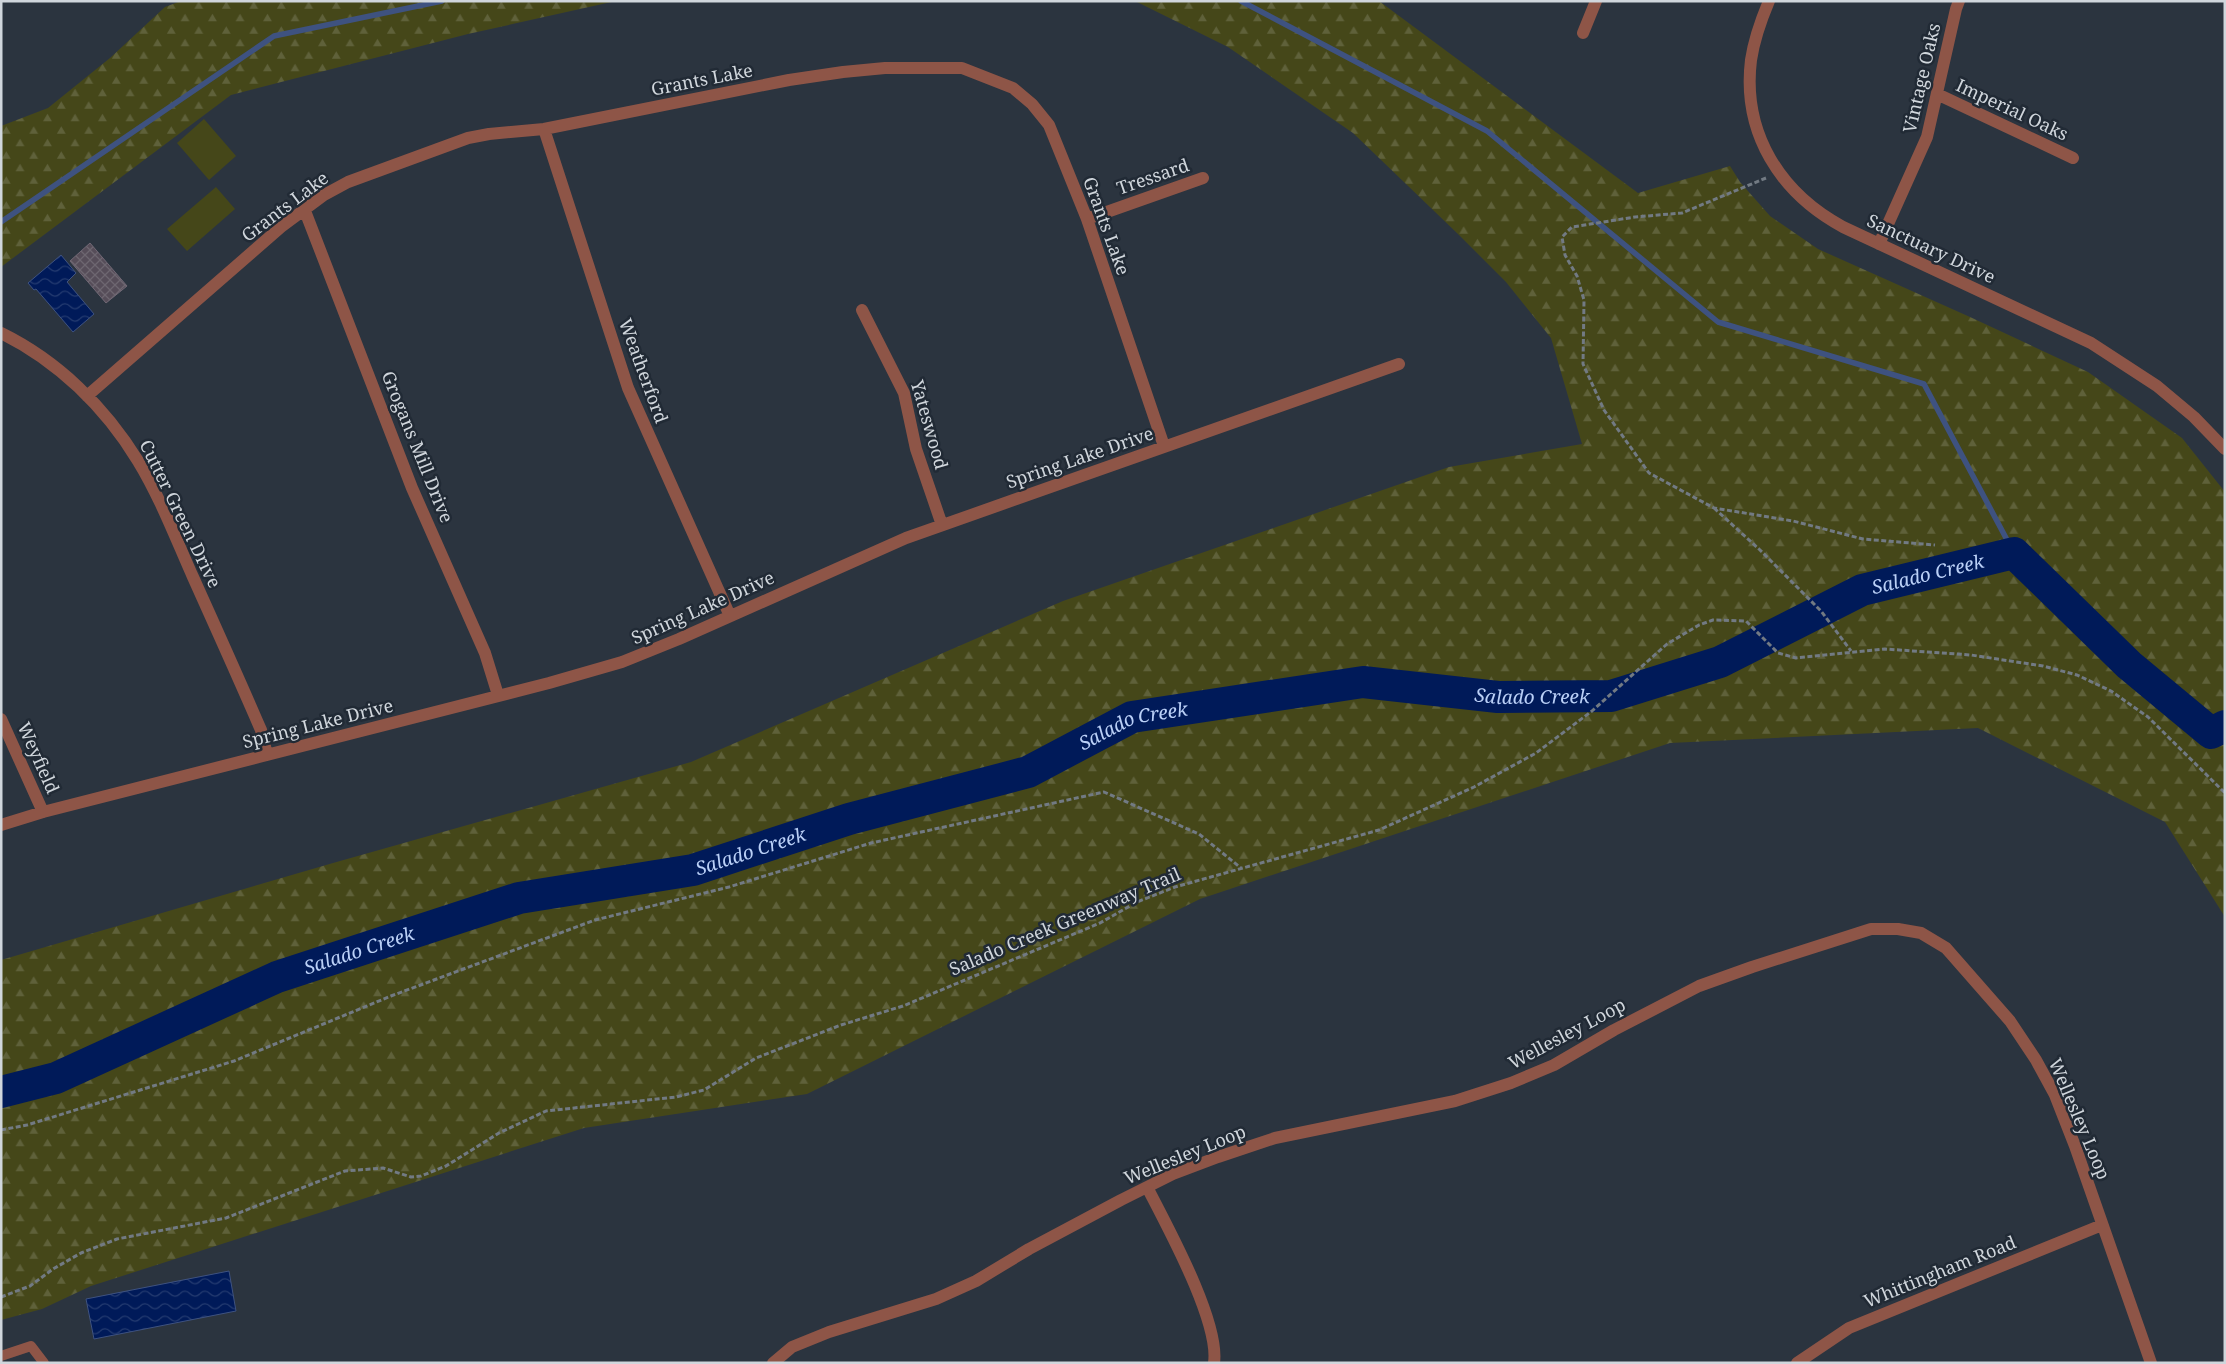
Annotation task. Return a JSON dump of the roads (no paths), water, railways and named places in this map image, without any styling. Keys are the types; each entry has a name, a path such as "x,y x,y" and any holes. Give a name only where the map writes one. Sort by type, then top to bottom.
{"street":[{"path":"1583,33 1596,1"},
{"name":"Sanctuary Drive","path":"1769,1 1759,27 1751,60 1750,94 1756,127 1762,143 1778,173 1801,199 1828,219 2090,343 2157,386 2194,417 2225,449"},
{"name":"Vintage Oaks","path":"1879,244 1927,137 1959,1"},
{"name":"Grants Lake","path":"88,396 281,227 324,195 348,182 468,138 489,134 544,129 790,80 843,72 885,68 962,68 1013,88 1032,104 1048,125 1086,219 1164,446"},
{"name":"Imperial Oaks","path":"1937,94 2073,158"},
{"name":"Weatherford","path":"544,129 631,396 730,616"},
{"name":"Tressard","path":"1086,219 1203,178"},
{"name":"Grogans Mill Drive","path":"305,211 412,488 485,652 498,696"},
{"name":"Yateswood","path":"862,310 904,392 916,449 942,525"},
{"name":"Cutter Green Drive","path":"1,333 44,358 88,396 119,432 139,462 163,510 261,730 267,755"},
{"name":"Spring Lake Drive","path":"1,825 43,812 549,683 622,662 730,616 864,555 942,525 1399,364"},
{"name":"Weyfield","path":"1,719 43,812"},
{"name":"Wellesley Loop","path":"773,1363 792,1347 829,1332 936,1299 976,1281 1029,1249 1147,1187 1218,1156 1275,1138 1455,1101 1511,1083 1554,1065 1614,1030 1699,986 1871,929 1898,928 1921,933 1946,948 2010,1021 2036,1060 2054,1095 2075,1146 2151,1363"},
{"path":"1147,1187 1197,1291 1209,1326 1214,1363"},
{"name":"Whittingham Road","path":"1796,1363 1849,1328 2102,1225"}],"lane":[{"path":"1,1356 32,1346 44,1363"}],"water":[{"path":"61,255 76,273 67,282 94,314 73,332 36,289 34,290 28,283"},
{"path":"229,1271 236,1311 94,1339 86,1299"}],"waterway":[{"path":"1,222 274,36 442,1"},
{"path":"1241,1 1487,131 1718,322 1924,384 2014,553"},
{"name":"Salado Creek","path":"1,1092 56,1078 277,977 519,898 693,870 849,819 1028,772 1132,717 1363,682 1498,697 1611,696 1720,662 1862,590 2014,553 2129,665 2211,733 2225,726"}]}
